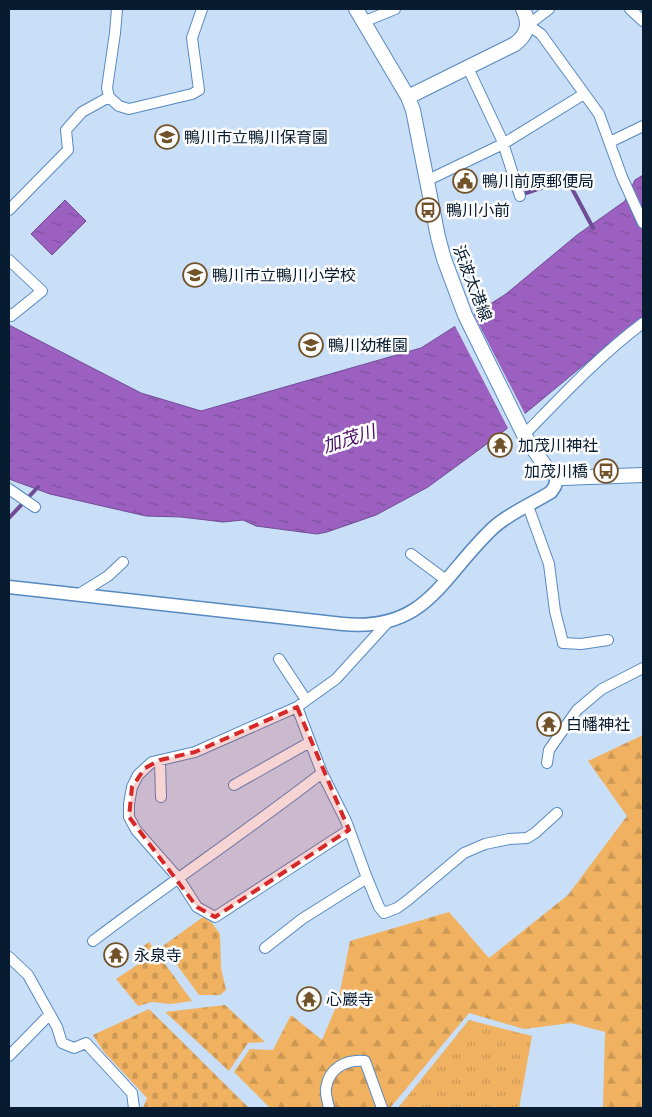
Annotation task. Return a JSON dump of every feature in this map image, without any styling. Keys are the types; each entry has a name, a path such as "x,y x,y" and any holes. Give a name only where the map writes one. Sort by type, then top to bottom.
{"main road":[{"name":"浜波太港線","path":"356,9 408,98 417,122 442,253 465,315 522,432 541,462 557,477"},
{"path":"408,98 515,44 520,40 528,25 527,17 522,9"},
{"path":"557,477 643,474"}],"street":[{"path":"117,9 107,88 109,97 119,106 129,109 192,94 199,90 192,38 202,9"},
{"path":"363,22 396,9"},
{"path":"549,9 528,25 541,34 599,114 622,177 643,223"},
{"path":"630,9 643,21"},
{"path":"468,68 503,144 520,196"},
{"path":"428,180 503,144 584,94"},
{"path":"9,210 68,150 66,130 82,112 109,97"},
{"path":"610,142 643,126"},
{"path":"9,260 42,291 11,316 9,314"},
{"path":"522,432 627,335 643,323"},
{"path":"9,587 357,626 387,623 420,607 494,527 554,489 557,477"},
{"path":"12,490 35,507"},
{"path":"528,506 549,564 555,611 562,643 581,644 608,640"},
{"path":"411,554 446,580"},
{"path":"78,594 108,576 123,562"},
{"path":"349,830 215,917 198,907 179,879 136,830 129,817 129,804 132,787 138,776 152,762 195,752 297,707 336,679 387,623"},
{"path":"279,659 306,700"},
{"path":"547,763 549,750 577,710 602,688 643,668"},
{"path":"297,707 322,773 349,830 379,907 384,913 397,908 464,853 474,847 509,839 527,838 557,813"},
{"path":"234,785 310,742"},
{"path":"160,760 161,797"},
{"path":"93,941 322,773"},
{"path":"265,948 302,919 367,878"},
{"path":"9,957 28,975 50,1014 62,1043 74,1048 86,1044 132,1093 134,1108"},
{"path":"9,1056 50,1014"},
{"path":"330,1108 325,1090 330,1075 341,1065 354,1060 365,1061 382,1108"}],"highlighted area":[{"path":"297,707 349,830 215,917 197,907 129,817 132,787 145,768 160,760 195,752"}],"green space":[{"path":"643,735 643,1108 603,1108 605,1032 571,1023 524,1029 469,1013 390,1108 270,1108 234,1072 250,1049 273,1050 291,1015 322,1040 338,1002 350,941 449,912 489,958 568,895 627,816 588,761"},
{"path":"203,917 212,923 220,934 221,968 226,990 220,995 199,995 163,946"},
{"path":"149,942 192,1001 171,1004 152,1002 138,1006 116,979 146,959 140,949"},
{"path":"225,1005 265,1042 248,1043 229,1071 165,1012"},
{"path":"149,1009 249,1108 143,1108 147,1098 104,1052 93,1035"},
{"path":"469,1020 532,1036 519,1108 398,1108"}],"water":[{"name":"加茂川","path":"643,175 643,316 499,435 428,487 376,515 317,534 256,526 243,520 223,522 181,517 146,516 50,494 9,479 9,325 141,393 201,411 421,348 506,294 577,235 625,201 635,180"},
{"path":"65,200 86,221 52,255 31,234"}],"pier":[{"name":"加茂川橋","path":"473,313 526,416 509,430 454,324"}],"waterway":[{"path":"526,193 567,179 593,228"},
{"path":"9,518 38,487"}],"place":[{"name":"鴨川市立鴨川保育園","path":"167,137"},
{"name":"鴨川前原郵便局","path":"465,181"},
{"name":"鴨川小前","path":"428,210"},
{"name":"鴨川市立鴨川小学校","path":"195,275"},
{"name":"鴨川幼稚園","path":"311,345"},
{"name":"加茂川神社","path":"500,445"},
{"name":"加茂川橋","path":"606,471"},
{"name":"白幡神社","path":"549,724"},
{"name":"永泉寺","path":"116,955"},
{"name":"心巖寺","path":"309,999"}]}
